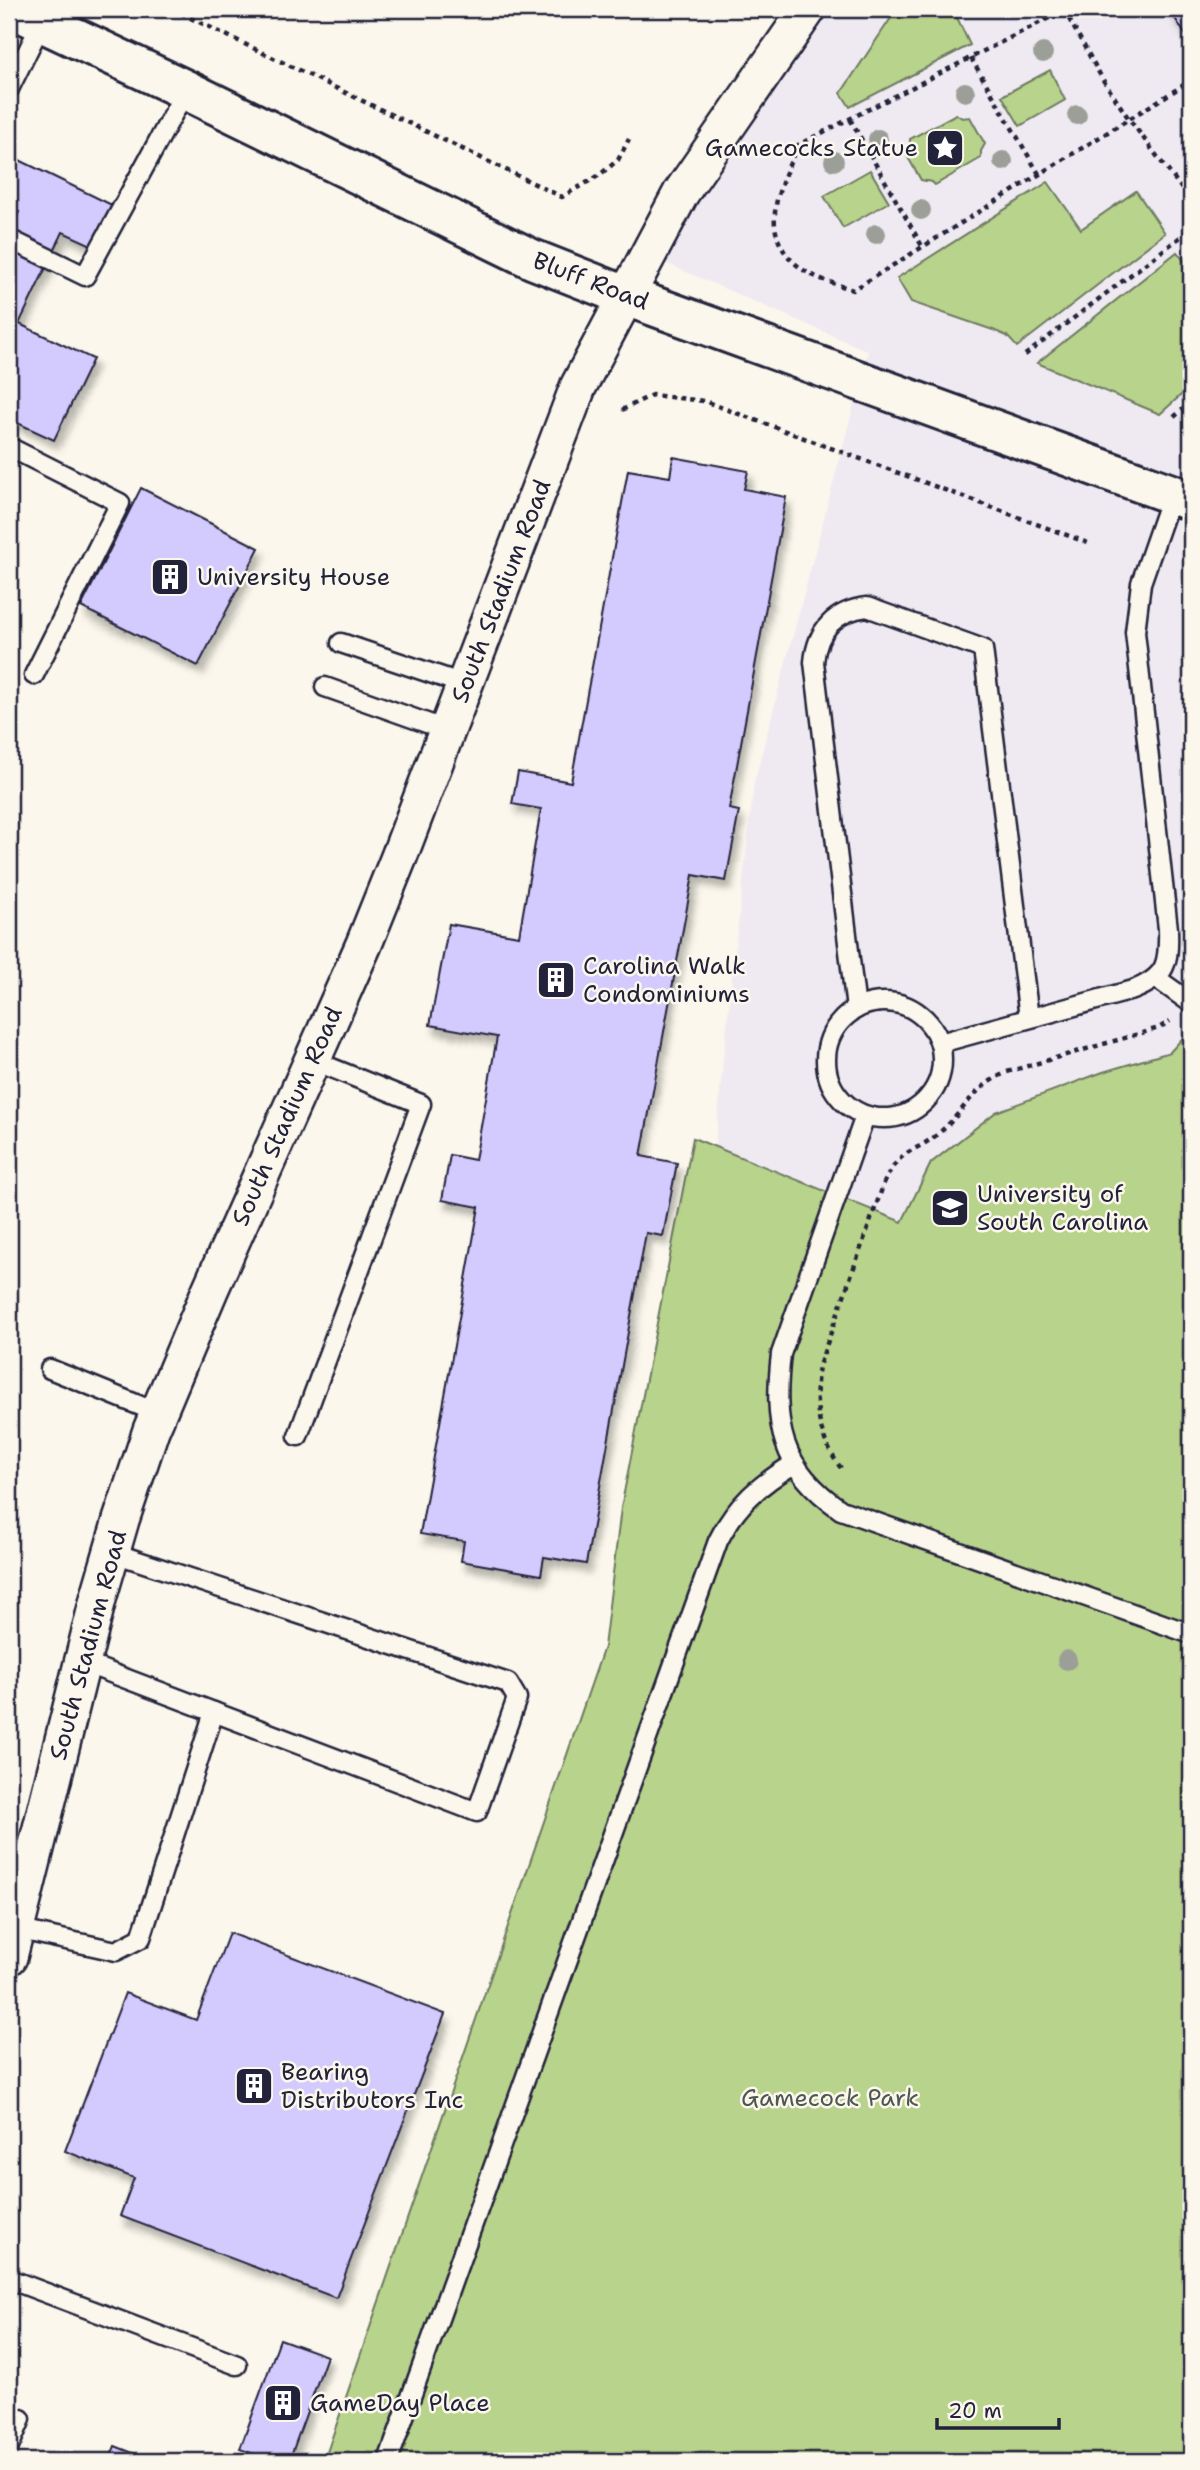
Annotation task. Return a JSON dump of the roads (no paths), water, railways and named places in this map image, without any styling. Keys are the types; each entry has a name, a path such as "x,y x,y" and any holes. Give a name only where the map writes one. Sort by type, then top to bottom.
{"main road":[{"name":"Bluff Road","path":"28,15 532,259 626,296 1182,497"}],"street":[{"name":"South Stadium Road","path":"12,1943 111,1552 158,1413 369,931 449,731 578,387 681,193 808,9"}],"lane":[{"path":"9,89 28,15"},
{"path":"9,239 85,276 186,90"},
{"path":"9,447 120,503 34,675"},
{"path":"940,1042 1133,990 1156,978 1164,969 1169,955 1168,929 1135,632 1141,583 1182,497"},
{"path":"856,1009 814,662 815,647 821,631 835,617 853,609 867,607 983,649 1029,1018"},
{"path":"341,643 466,685"},
{"path":"325,687 449,731"},
{"path":"1156,978 1191,1003"},
{"path":"884,1002 902,1005 919,1013 940,1042 942,1061 939,1079 930,1095 917,1108 901,1116 883,1119 864,1116 848,1107 827,1078 825,1060 828,1042 837,1026 856,1009 866,1005 884,1002"},
{"path":"298,1436 421,1104 312,1060"},
{"path":"864,1116 781,1354 779,1407 793,1464 805,1481 841,1510 1191,1634"},
{"path":"50,1369 158,1413"},
{"path":"388,2461 718,1541 743,1501 767,1480 793,1464"},
{"path":"82,1662 478,1812 517,1698 508,1683 111,1552"},
{"path":"12,1943 116,1951 141,1938 214,1712"},
{"path":"9,2279 237,2365"},
{"path":"9,2447 21,2419"}],"place":[{"name":"Gamecocks Statue","path":"945,148"},
{"name":"University House","path":"170,577"},
{"name":"Carolina Walk Condominiums","path":"556,980"},
{"name":"University of South Carolina","path":"950,1208"},
{"name":"Bearing Distributors Inc","path":"254,2086"},
{"name":"GameDay Place","path":"283,2403"}],"park label":[{"name":"Gamecock Park","path":"830,2098"}]}
